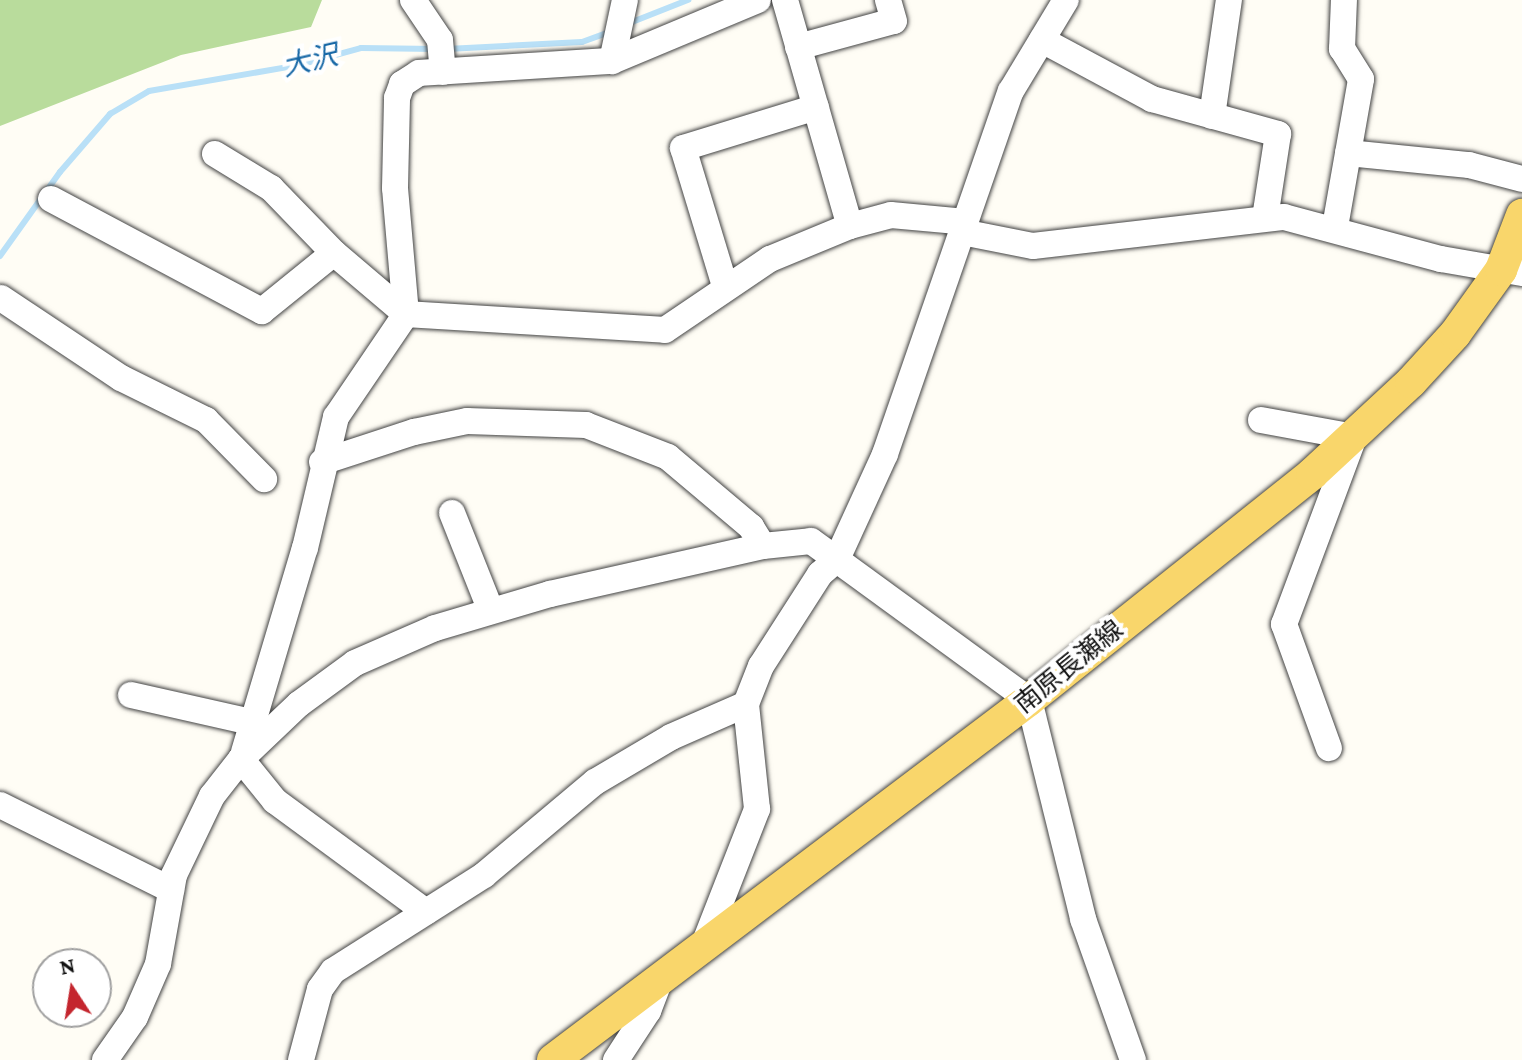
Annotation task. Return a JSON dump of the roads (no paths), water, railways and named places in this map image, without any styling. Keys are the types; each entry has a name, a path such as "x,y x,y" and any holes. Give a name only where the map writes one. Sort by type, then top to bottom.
{"main road":[{"name":"南原長瀬線","path":"553,1060 660,980 705,942 1029,700 1354,437 1512,272 1522,215"}],"street":[{"path":"413,0 440,40 443,72"},
{"path":"612,61 625,0"},
{"path":"105,1060 135,1017 158,964 171,890 187,840 241,759 255,723 305,548 322,462 336,417 406,314 395,188 397,98 410,76 612,61 758,0"},
{"path":"785,0 850,226"},
{"path":"798,47 894,21 888,0"},
{"path":"705,942 757,809 746,704 761,666 820,574 837,559 885,454 1011,91 1066,0"},
{"path":"1212,116 1229,0"},
{"path":"1335,227 1361,79 1342,49 1344,0"},
{"path":"1042,40 1152,99 1278,134 1265,218"},
{"path":"725,286 683,148 816,107"},
{"path":"1348,153 1469,165 1522,179"},
{"path":"215,154 271,188 334,253 406,314 665,330 725,286 770,259 850,226 891,215 964,227 1033,246 1265,218 1335,227 1441,259 1512,272"},
{"path":"51,199 262,311 334,253"},
{"path":"1,298 121,378 206,420 264,479"},
{"path":"1261,420 1354,437 1284,624 1329,748"},
{"path":"322,462 414,432 467,421 586,425 668,457 751,527 763,546"},
{"path":"452,513 491,611"},
{"path":"241,759 299,704 355,663 491,611 763,546 811,541 1029,700 1083,919 1133,1060"},
{"path":"131,695 255,723"},
{"path":"301,1060 320,989 333,971 523,845 595,782 671,737 746,704"},
{"path":"241,759 275,801 426,912"},
{"path":"0,805 171,890"},
{"path":"616,1060 648,1011 660,980"}],"waterway":[{"name":"大沢","path":"627,24 688,0"},
{"name":"大沢","path":"447,49 582,42 609,32"},
{"name":"大沢","path":"0,256 60,172 110,114 149,91 299,65 361,48 436,49"}]}
